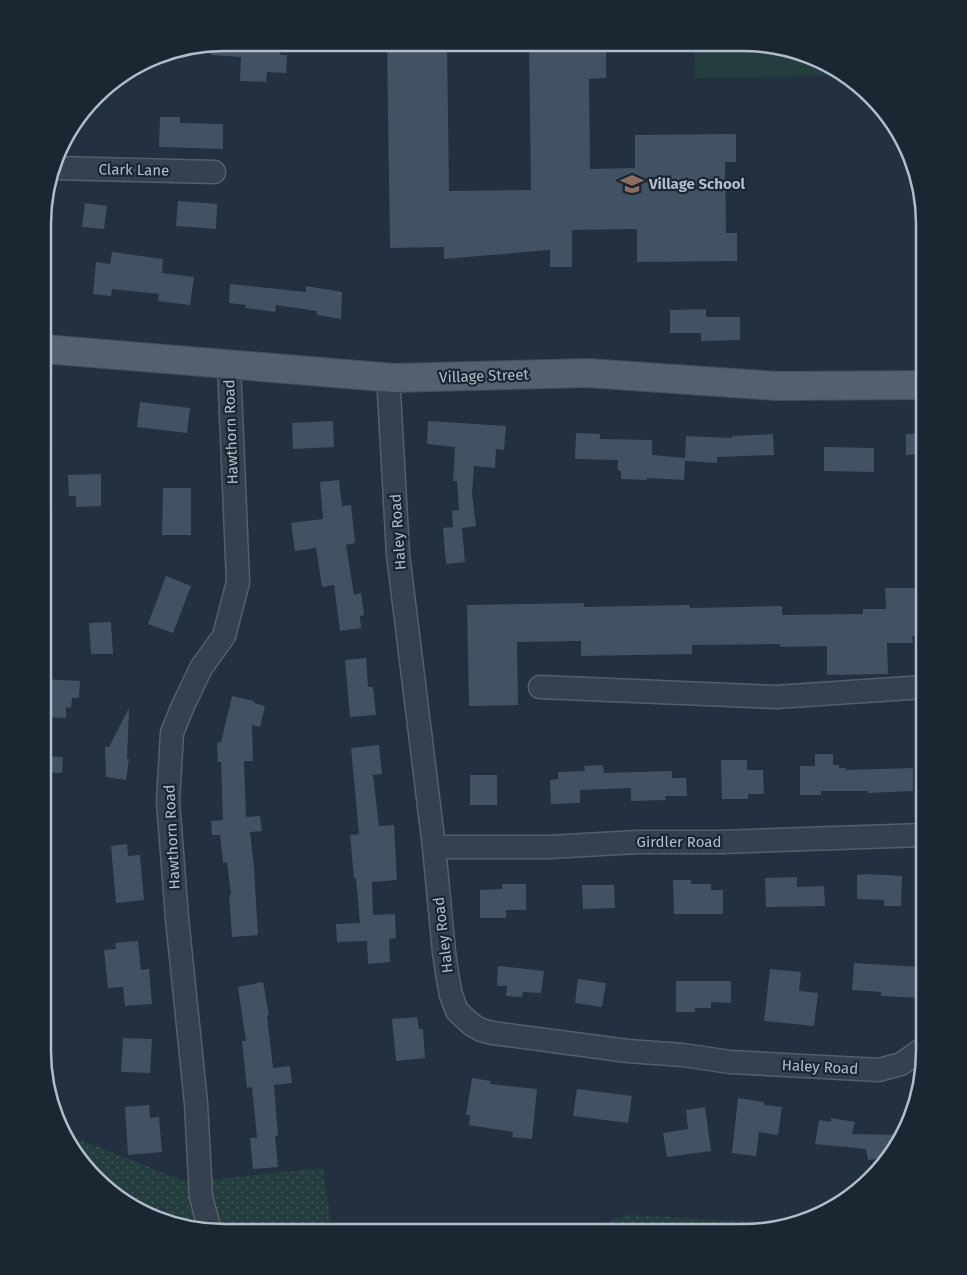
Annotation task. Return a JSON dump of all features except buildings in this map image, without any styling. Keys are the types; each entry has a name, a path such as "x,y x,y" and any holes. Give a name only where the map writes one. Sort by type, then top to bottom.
{"main road":[{"name":"Village Street","path":"51,350 394,378 587,373 778,386 916,385"}],"street":[{"name":"Clark Lane","path":"60,168 214,172"},
{"name":"Hawthorn Road","path":"208,1223 201,1197 196,1103 177,918 168,801 172,733 201,668 224,636 238,582 229,365"},
{"name":"Haley Road","path":"394,378 389,393 398,554 434,847 444,952 451,995 458,1010 471,1024 481,1030 505,1035 730,1062 879,1070 901,1064 915,1054"},
{"path":"540,687 776,697 915,688"},
{"name":"Girdler Road","path":"434,847 549,847 637,842 722,842 915,835"}],"green space":[{"path":"694,51 743,51 777,55 798,60 832,76 695,78"},
{"path":"74,1137 187,1182 323,1168 331,1223 344,1224 224,1224 179,1218 158,1211 138,1201 119,1188 102,1173"},
{"path":"628,1215 762,1222 743,1224 599,1224"}],"place":[{"name":"Village School","path":"632,184"}]}
